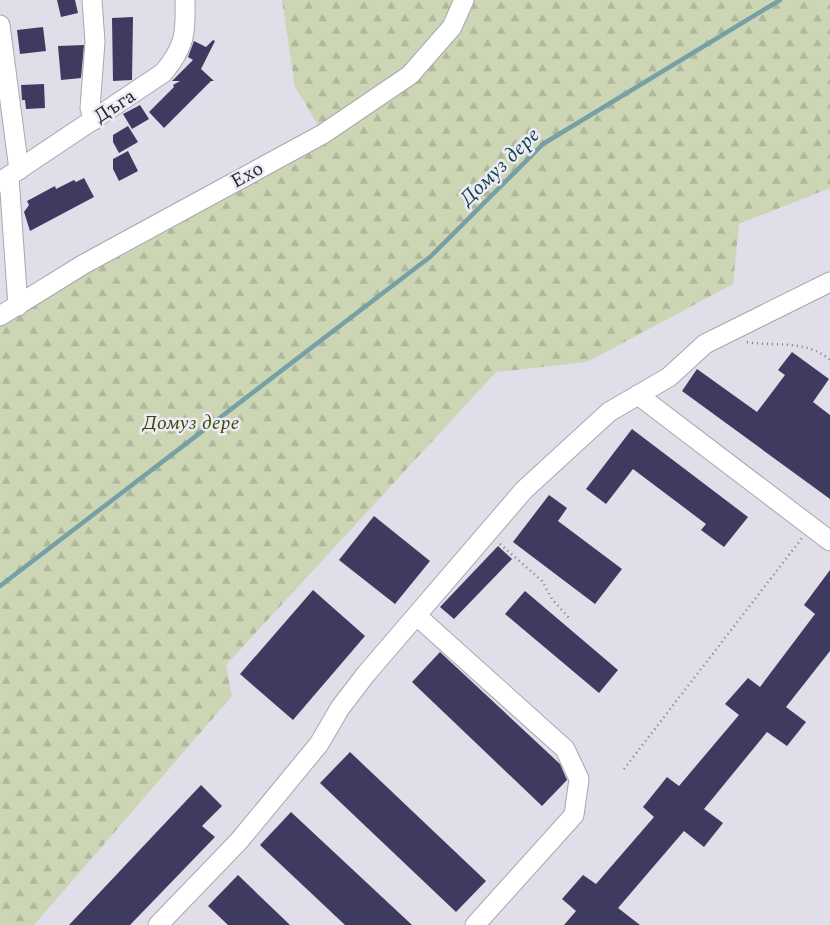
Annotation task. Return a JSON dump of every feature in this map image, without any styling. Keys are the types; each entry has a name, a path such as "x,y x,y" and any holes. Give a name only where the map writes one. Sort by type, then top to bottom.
{"street":[{"path":"92,0 95,42 90,108 94,120"},
{"name":"Дъга","path":"10,176 154,82 174,60 183,42 185,0"},
{"name":"Ехо","path":"0,316 84,264 323,134 410,75 452,27 464,0"},
{"path":"0,25 18,306"},
{"path":"158,925 245,833 319,744 340,708 366,674 524,490 609,412 669,377 705,344 723,333 830,282"},
{"path":"638,395 830,541"},
{"path":"417,616 566,749 579,779 574,815 475,925"}],"path":[{"path":"723,333 738,341 760,344 782,343 805,347 824,355 830,360"},
{"path":"624,769 811,526"},
{"path":"487,533 542,581 552,599 569,618"}],"green space":[{"name":"Домуз дере","path":"282,0 830,0 830,188 739,224 733,284 587,362 496,372 226,665 232,696 34,925 0,925 0,315 323,133 295,87"}],"building":[{"path":"57,0 75,0 78,13 61,17"},
{"path":"133,17 132,80 113,81 112,18"},
{"path":"43,27 46,51 20,54 17,30"},
{"path":"213,40 215,41 201,69 214,81 211,81 164,128 149,112 174,87 173,85 180,81 172,81 193,60 188,57 194,41 206,47"},
{"path":"84,45 81,78 61,80 58,46"},
{"path":"44,84 45,108 26,109 25,100 22,100 21,85"},
{"path":"140,105 149,119 132,129 123,114"},
{"path":"128,126 138,142 119,153 113,142 113,135"},
{"path":"128,151 138,171 119,181 113,169 113,159"},
{"path":"84,178 94,197 30,231 24,212 29,205 27,201 55,186 56,189 74,180 76,182"},
{"path":"792,352 829,379 813,402 830,415 830,499 682,391 697,369 757,412 785,375 778,370"},
{"path":"632,429 748,517 724,547 701,530 706,524 633,469 606,504 586,489"},
{"path":"549,495 567,508 558,521 622,569 595,604 513,542"},
{"path":"374,516 430,561 395,604 339,560"},
{"path":"498,546 512,559 454,619 440,607"},
{"path":"830,570 830,651 786,707 806,722 787,746 767,732 704,809 723,823 704,847 684,831 618,908 640,925 564,925 576,911 562,899 583,875 596,884 654,817 643,807 667,777 679,786 739,715 725,704 748,678 760,687 815,614 804,605"},
{"path":"313,590 365,636 293,720 240,674"},
{"path":"525,591 618,670 599,693 505,614"},
{"path":"440,652 560,764 567,780 542,806 412,682"},
{"path":"350,752 486,881 456,912 320,783"},
{"path":"201,785 222,806 202,826 215,837 130,925 69,925"},
{"path":"291,812 412,925 345,925 260,845"},
{"path":"238,875 290,925 228,925 208,906"}],"waterway":[{"name":"Домуз дере","path":"0,586 430,257 543,144 780,0"}]}
